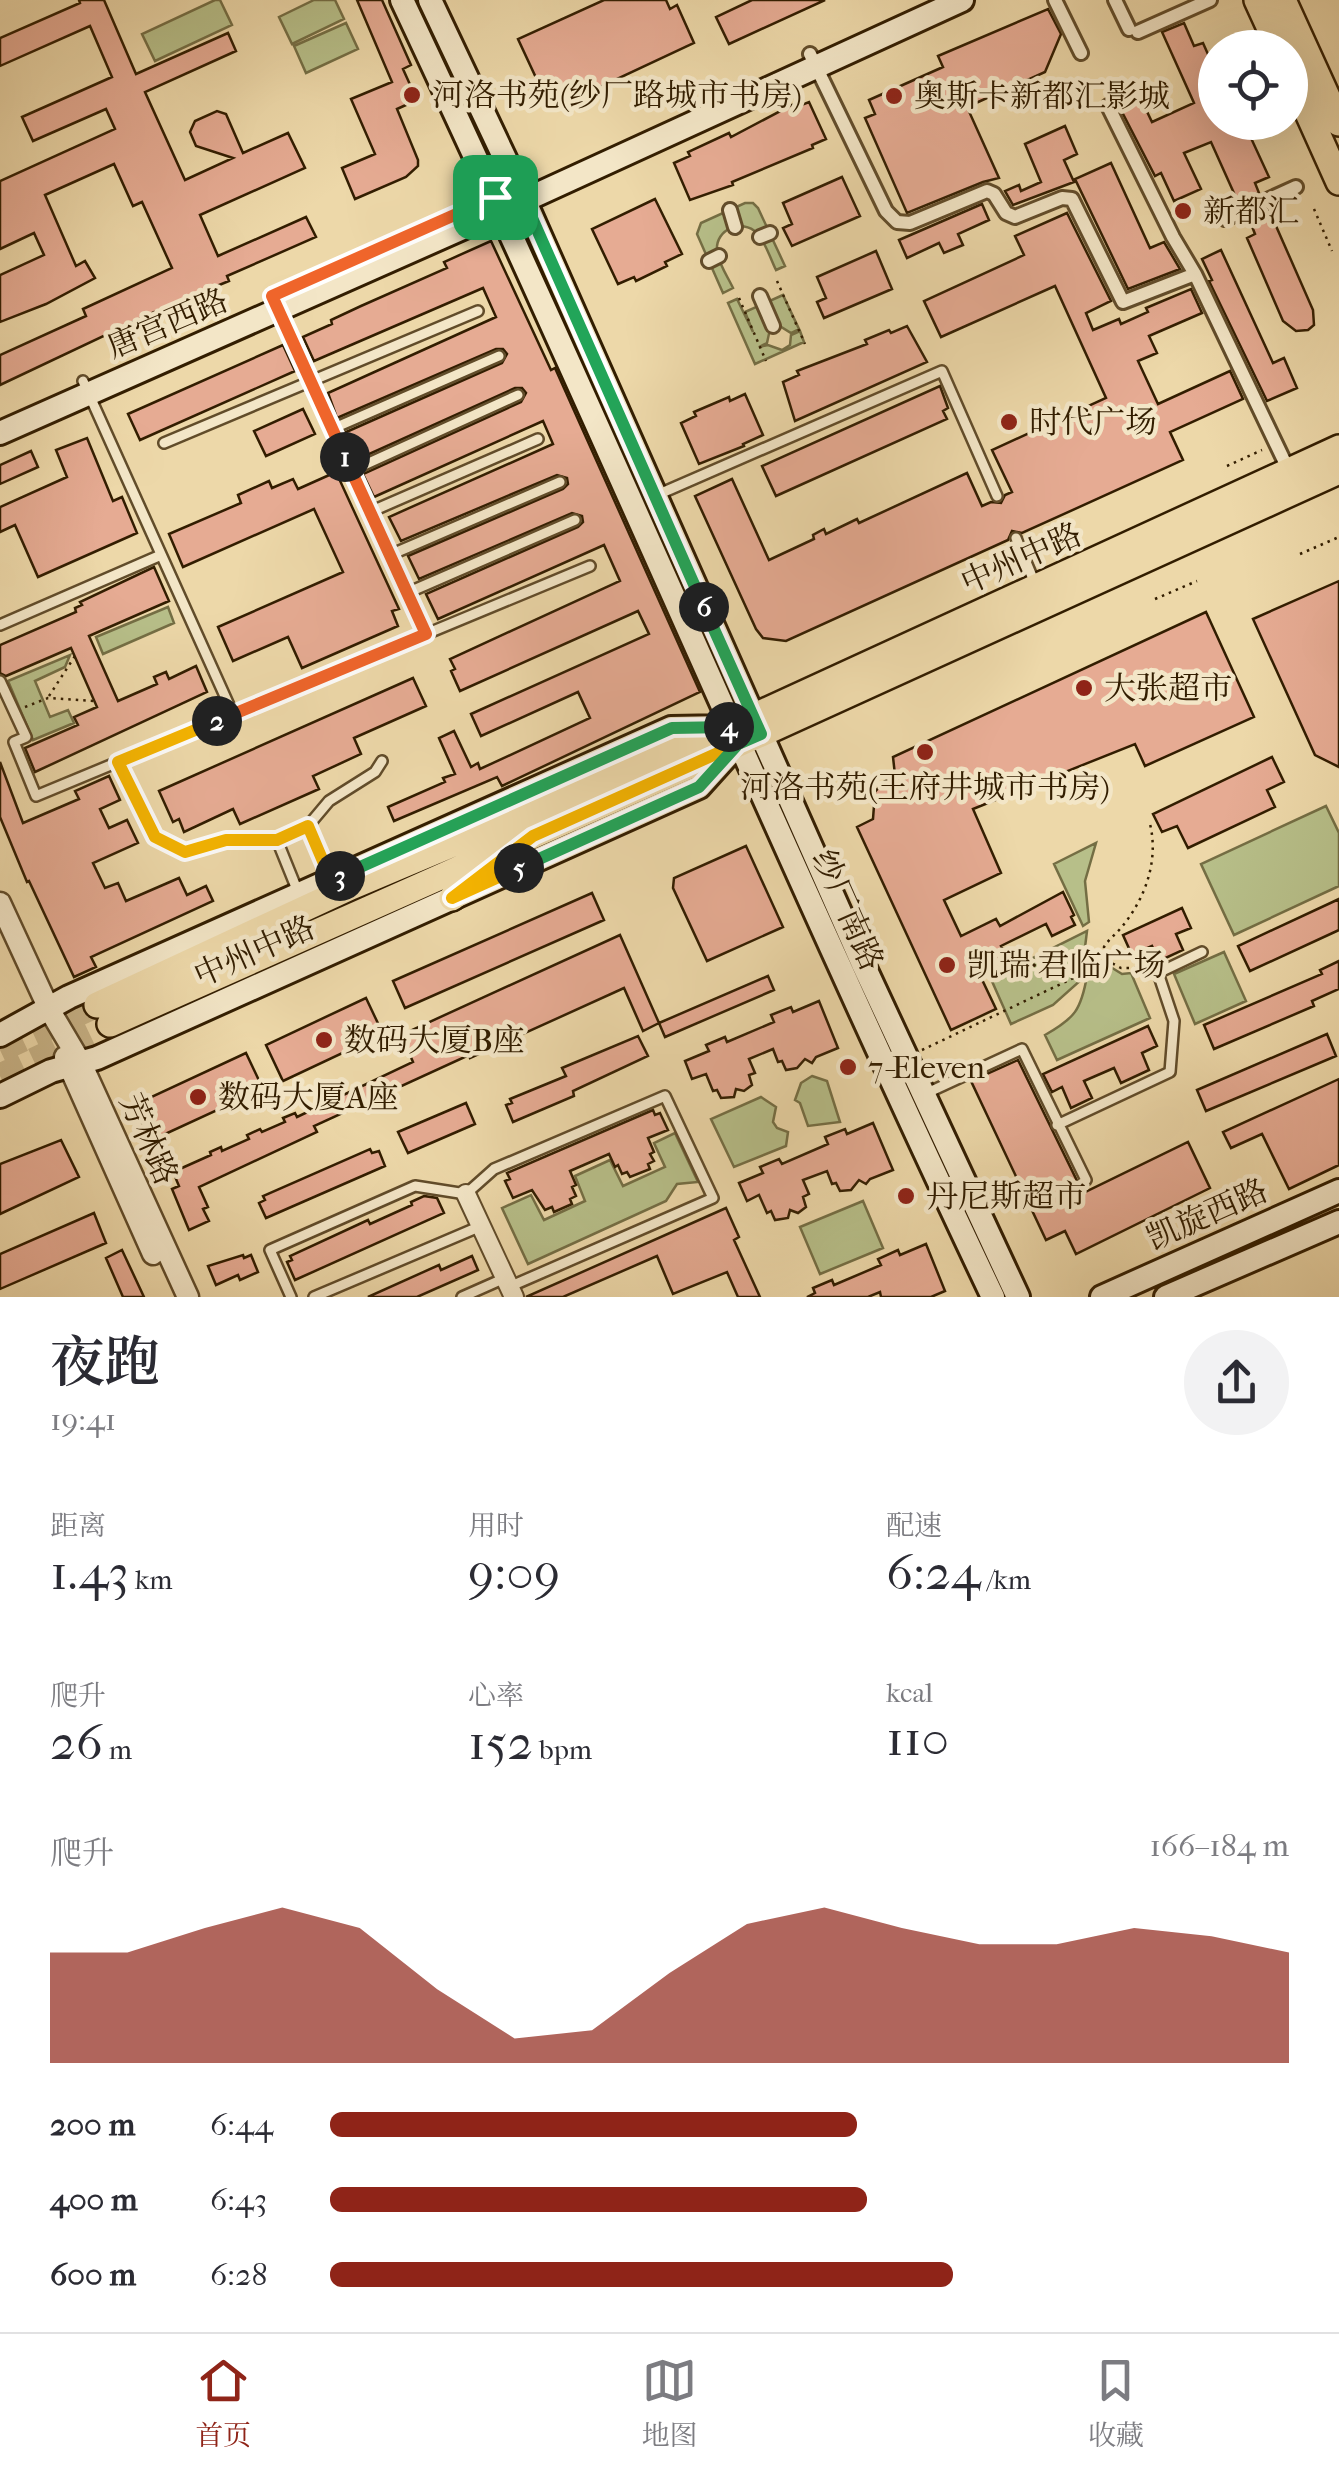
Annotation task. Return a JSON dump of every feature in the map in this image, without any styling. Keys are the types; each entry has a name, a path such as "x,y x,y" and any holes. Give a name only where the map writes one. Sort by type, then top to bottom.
{"main road":[{"name":"纱厂南路","path":"402,0 1018,1297"},
{"name":"纱厂南路","path":"430,0 655,496 835,962 993,1297"},
{"name":"唐宫西路","path":"813,61 927,0"},
{"name":"唐宫西路","path":"0,433 86,387 813,61 962,0"},
{"path":"1258,0 1271,30"},
{"path":"1284,0 1339,124"},
{"path":"1308,112 1339,182"},
{"name":"唐宫西路","path":"0,417 86,387"},
{"name":"中州中路","path":"1339,448 1036,586 746,730 533,836 104,1015 351,887 746,730 1339,470"},
{"name":"中州中路","path":"0,1035 49,1008 672,728 746,730"},
{"name":"中州中路","path":"0,1096 699,787 746,730"},
{"path":"452,898 533,836"},
{"name":"凯旋西路","path":"1102,1297 1339,1191"},
{"name":"凯旋西路","path":"1166,1297 1339,1222"}],"street":[{"path":"1056,0 1082,53"},
{"path":"1115,0 1133,30 1210,0"},
{"path":"813,61 886,211 897,222 910,223 987,191 994,194 1006,213 1015,217 1062,198 1072,199 1123,302 1195,274"},
{"path":"1108,106 1195,274 1289,471"},
{"path":"1225,219 1296,187"},
{"path":"730,210 735,226"},
{"path":"760,296 774,326"},
{"name":"芳林路","path":"0,903 188,1297"},
{"name":"芳林路","path":"75,1065 172,1297"},
{"path":"466,1194 510,1287"}],"lane":[{"path":"275,303 426,634"},
{"path":"164,443 478,312"},
{"path":"332,428 499,356"},
{"path":"655,496 942,371 997,496"},
{"path":"86,387 234,714"},
{"path":"352,470 518,395"},
{"path":"370,512 538,440"},
{"path":"390,555 560,482"},
{"path":"407,593 575,520"},
{"path":"1016,538 1036,586"},
{"path":"0,624 160,556"},
{"path":"0,681 26,737 14,742 36,796 590,566"},
{"path":"118,762 155,837 185,852 226,840 277,840 308,826 329,801 376,772 382,761"},
{"path":"308,826 331,880"},
{"path":"277,840 299,894"},
{"path":"1057,1125 1170,1072 1174,1021 1158,973 1202,952"},
{"path":"924,1094 1022,1049 1086,1180"},
{"path":"291,1297 270,1250 416,1186 466,1194 494,1169 665,1096 713,1198 510,1287 462,1297"},
{"path":"314,1297 481,1226"}],"path":[{"path":"1314,209 1332,251"},
{"path":"777,281 805,344"},
{"path":"738,298 766,361"},
{"path":"1227,466 1273,446"},
{"path":"1300,554 1339,537"},
{"path":"1155,600 1197,581"},
{"path":"48,698 75,656"},
{"path":"14,712 48,698 95,701"},
{"path":"907,1057 1106,963 1104,947 1148,882 1154,840 1150,824"},
{"path":"1105,959 1122,968 1140,968"}],"green space":[{"path":"220,0 232,25 155,61 142,34"},
{"path":"314,0 335,0 344,19 292,44 279,17"},
{"path":"346,23 358,49 306,73 294,46"},
{"path":"745,203 758,208 785,266 776,270 757,233 744,226 731,228 720,237 717,251 733,288 723,293 697,234 701,223"},
{"path":"783,295 799,329 791,333 778,325 770,329 767,343 759,347 768,345 782,350 790,345 791,335 800,331 804,342 755,364 728,303 737,299 753,332 745,312"},
{"path":"168,607 174,623 103,654 96,637"},
{"path":"70,655 65,667 35,681 50,717 68,710 74,723 33,740 8,681"},
{"path":"1326,806 1339,833 1339,886 1234,935 1201,864"},
{"path":"1096,843 1085,881 1089,922 1083,926 1054,864"},
{"path":"1087,931 1081,980 1053,1005 1011,1024 991,979"},
{"path":"1224,952 1246,1001 1195,1024 1174,974"},
{"path":"1109,966 1122,974 1131,973 1150,1018 1057,1060 1045,1035 1075,1012 1087,976"},
{"path":"812,1076 827,1081 840,1122 808,1126 800,1103 795,1100 801,1083"},
{"path":"761,1097 776,1107 773,1122 788,1132 786,1146 734,1167 711,1119"},
{"path":"675,1133 698,1182 677,1184 666,1201 528,1264 502,1208 531,1195 544,1220 585,1201 575,1176 610,1160 623,1186 665,1167 654,1143"},
{"path":"863,1201 883,1248 820,1274 800,1227"}],"building":[{"path":"79,0 104,0 136,74 228,33 236,51 145,92 185,180 233,158 196,146 190,132 195,121 217,111 226,114 243,153 288,133 305,168 200,215 218,256 306,217 316,237 227,276 229,281 180,301 182,305 157,317 154,312 0,385 0,355 86,316 83,309 172,268 142,202 133,206 114,164 45,195 76,266 85,261 95,278 0,322 0,275 44,255 34,233 0,249 0,181 115,129 106,109 33,141 22,117 112,77 90,26 0,66 0,38 80,3"},
{"path":"357,0 382,0 411,65 403,69 417,100 397,109 418,166 406,177 355,199 342,168 375,154 351,99 392,82"},
{"path":"604,0 666,0 670,9 677,5 694,43 568,102 554,101 538,82 518,39"},
{"path":"752,0 825,0 729,44 716,17"},
{"path":"1048,9 1061,34 1045,72 967,107 999,178 907,213 865,118 875,114 869,100 943,67 938,56"},
{"path":"1184,23 1194,46 1198,45 1198,140 1252,140 1269,177 1255,183 1259,193 1238,202 1211,142 1184,153 1201,189 1174,201 1161,173 1155,176 1120,108 1141,99 1152,122 1194,103 1162,32"},
{"path":"809,102 826,139 732,182 733,185 690,200 674,163 729,133 731,137 792,105 794,108"},
{"path":"1065,126 1077,154 1064,160 1074,182 1013,205 1005,191 1019,185 1021,191 1041,182 1025,144"},
{"path":"1111,163 1150,248 1164,242 1180,269 1128,289 1075,179"},
{"path":"842,177 860,216 792,246 783,228 792,224 783,203"},
{"path":"655,199 682,254 636,281 634,277 618,284 592,229"},
{"path":"982,204 989,220 958,234 963,245 944,253 939,243 907,258 899,240"},
{"path":"1269,210 1313,310 1314,325 1308,330 1296,331 1283,321 1247,238 1255,234 1249,219"},
{"path":"1067,213 1111,301 1086,313 1093,330 1119,319 1121,324 1148,312 1146,308 1191,289 1202,313 1149,336 1157,353 1138,361 1158,404 1230,371 1243,399 1170,432 1183,460 1022,533 1012,531 1008,540 786,641 763,638 695,496 732,479 769,560 814,539 813,535 824,529 826,534 857,519 859,523 967,473 982,506 1001,503 1012,492 992,450 1106,398 1055,286 941,337 924,301 1024,255 1015,236"},
{"path":"491,241 551,370 555,368 700,692 502,786 497,777 394,821 388,807 455,774 439,738 454,731 471,767 478,763 480,769 590,718 578,692 481,736 471,714 649,634 638,611 460,691 450,659 620,581 604,545 438,619 426,594 578,527 582,516 572,513 419,579 408,556 563,489 567,478 557,475 401,541 389,517 553,444 543,421 374,497 363,474 521,402 526,393 522,388 356,460 344,433 502,363 507,354 496,349 337,418 328,393 496,317 483,288 314,361 303,337 332,324 331,320 447,268 444,262"},
{"path":"1221,250 1273,363 1284,358 1297,388 1267,401 1202,259"},
{"path":"876,251 892,289 824,318 817,302 826,298 817,277"},
{"path":"907,326 927,362 795,421 783,382 799,375 797,371 867,344 865,340"},
{"path":"283,345 295,371 140,440 128,414"},
{"path":"940,386 948,408 943,411 947,419 776,496 762,466"},
{"path":"745,394 763,435 699,464 681,423 696,416 694,412"},
{"path":"303,409 315,434 266,456 254,431"},
{"path":"87,438 113,501 122,497 137,533 38,577 15,525 0,532 0,507 67,477 56,450"},
{"path":"31,451 38,467 0,484 0,465"},
{"path":"336,472 399,609 392,611 398,626 302,668 288,637 233,661 218,627 343,572 314,509 183,567 169,534 241,503 238,495 269,481 272,488 293,479 298,489"},
{"path":"154,567 169,601 89,636 118,701 157,684 154,677 166,672 169,679 196,666 207,692 35,772 25,748 78,725 74,717 97,707 71,648 6,676 0,673 0,645 76,612 80,602"},
{"path":"1339,581 1339,767 1315,755 1253,619"},
{"path":"1206,612 1254,717 1145,766 1135,744 973,809 1001,873 944,900 961,936 996,919 1000,926 1063,892 1075,925 1052,936 1046,924 1001,946 1006,955 977,969 996,1009 951,1030 857,827 873,819 875,792 895,775 893,757"},
{"path":"413,678 426,706 354,738 361,754 313,776 319,789 240,824 233,809 184,832 179,819 173,822 159,791"},
{"path":"1272,757 1284,782 1267,790 1275,807 1188,848 1177,826 1162,832 1153,814"},
{"path":"0,762 23,823 79,799 75,791 109,776 120,800 100,809 109,828 127,820 138,843 93,863 105,888 118,883 126,901 179,878 187,895 206,886 213,901 91,957 96,967 74,977 0,817"},
{"path":"746,846 783,927 707,961 673,888 674,878"},
{"path":"592,893 604,920 405,1008 393,981"},
{"path":"1339,899 1339,930 1250,971 1238,946"},
{"path":"1182,908 1191,928 1176,934 1183,950 1159,961 1152,946 1132,955 1123,935"},
{"path":"620,935 659,1023 643,1031 624,988 470,1058 469,1055 314,1126 317,1132 199,1187 209,1221 189,1230 172,1189 179,1186 173,1172 221,1147 222,1151 249,1139 247,1135 260,1129 262,1132 285,1122 283,1118 295,1113 297,1117 413,1062 401,1035"},
{"path":"1339,961 1339,989 1312,1001 1314,1006 1214,1049 1204,1025 1322,974 1320,970"},
{"path":"768,976 774,990 665,1037 659,1023"},
{"name":"数码大厦B座","path":"366,998 383,1034 283,1081 266,1045"},
{"path":"819,1001 838,1048 816,1057 812,1063 805,1059 797,1068 786,1070 773,1049 749,1059 755,1073 749,1075 752,1085 744,1091 736,1089 734,1097 721,1098 717,1090 713,1091 706,1074 692,1079 685,1061 709,1051 706,1045 725,1037 727,1042 774,1022 771,1015 791,1007 793,1012"},
{"path":"1148,1026 1157,1046 1142,1053 1149,1070 1121,1083 1114,1068 1084,1081 1092,1098 1071,1108 1062,1087 1052,1092 1043,1074"},
{"path":"1327,1034 1336,1056 1206,1111 1197,1090"},
{"path":"638,1036 648,1056 573,1091 574,1096 513,1122 506,1105 512,1103 510,1099 566,1076 562,1068"},
{"name":"数码大厦A座","path":"246,1053 263,1089 150,1141 134,1105"},
{"path":"1018,1060 1083,1193 1188,1142 1210,1188 1076,1254 1065,1231 1046,1240 971,1081"},
{"path":"1339,1079 1339,1165 1289,1189 1262,1134 1231,1148 1223,1132"},
{"path":"466,1103 475,1124 408,1153 398,1132"},
{"path":"653,1110 655,1115 660,1113 668,1130 648,1138 654,1152 650,1154 654,1161 648,1164 650,1169 630,1177 627,1172 622,1174 618,1165 615,1167 609,1154 570,1171 576,1185 572,1187 576,1196 570,1199 572,1204 554,1212 552,1207 545,1210 532,1190 513,1198 505,1181 510,1179 507,1173"},
{"path":"873,1123 893,1170 866,1184 859,1180 851,1190 840,1191 827,1171 803,1180 809,1194 803,1197 806,1207 798,1213 790,1210 788,1218 775,1220 759,1195 747,1201 739,1183 763,1173 760,1167 779,1159 782,1164 828,1144 825,1137 845,1129 847,1134"},
{"path":"61,1140 79,1177 0,1214 0,1164"},
{"path":"370,1149 372,1153 379,1151 385,1166 266,1218 259,1203 265,1200 263,1196"},
{"path":"424,1196 437,1198 444,1213 295,1280 287,1262 292,1260 290,1256 368,1220 370,1224"},
{"path":"726,1208 739,1237 734,1240 760,1297 738,1297 727,1272 673,1294 657,1256 563,1297 526,1297"},
{"path":"94,1213 106,1243 0,1289 0,1254"},
{"path":"926,1244 945,1291 931,1297 881,1297 880,1292 868,1297 807,1297 815,1293 813,1288 832,1280 834,1285 881,1265 878,1259 898,1250 900,1255"},
{"path":"122,1250 144,1297 123,1297 106,1258"},
{"path":"251,1255 258,1272 240,1280 238,1275 216,1285 208,1266"},
{"path":"472,1256 478,1270 417,1297 368,1297 439,1265 441,1270"}],"tunnel":[{"path":"0,1050 97,1005"},
{"path":"0,1076 110,1024"}],"place":[{"name":"河洛书苑(纱厂路城市书房)","path":"412,95"},
{"name":"奥斯卡新都汇影城","path":"894,96"},
{"name":"新都汇","path":"1183,211"},
{"name":"时代广场","path":"1009,422"},
{"name":"大张超市","path":"1084,688"},
{"name":"河洛书苑(王府井城市书房)","path":"925,752"},
{"name":"凯瑞·君临广场","path":"947,965"},
{"name":"数码大厦B座","path":"324,1040"},
{"name":"7-Eleven","path":"848,1067"},
{"name":"数码大厦A座","path":"198,1097"},
{"name":"丹尼斯超市","path":"906,1196"}],"route":[{"path":"495,197 272,296 426,634 118,762 155,837 169,846 185,852 226,840 277,840 308,826 331,880 672,728 731,727 738,744 533,836 452,898 699,787 738,744 761,734 524,200 501,211 495,197"}]}
